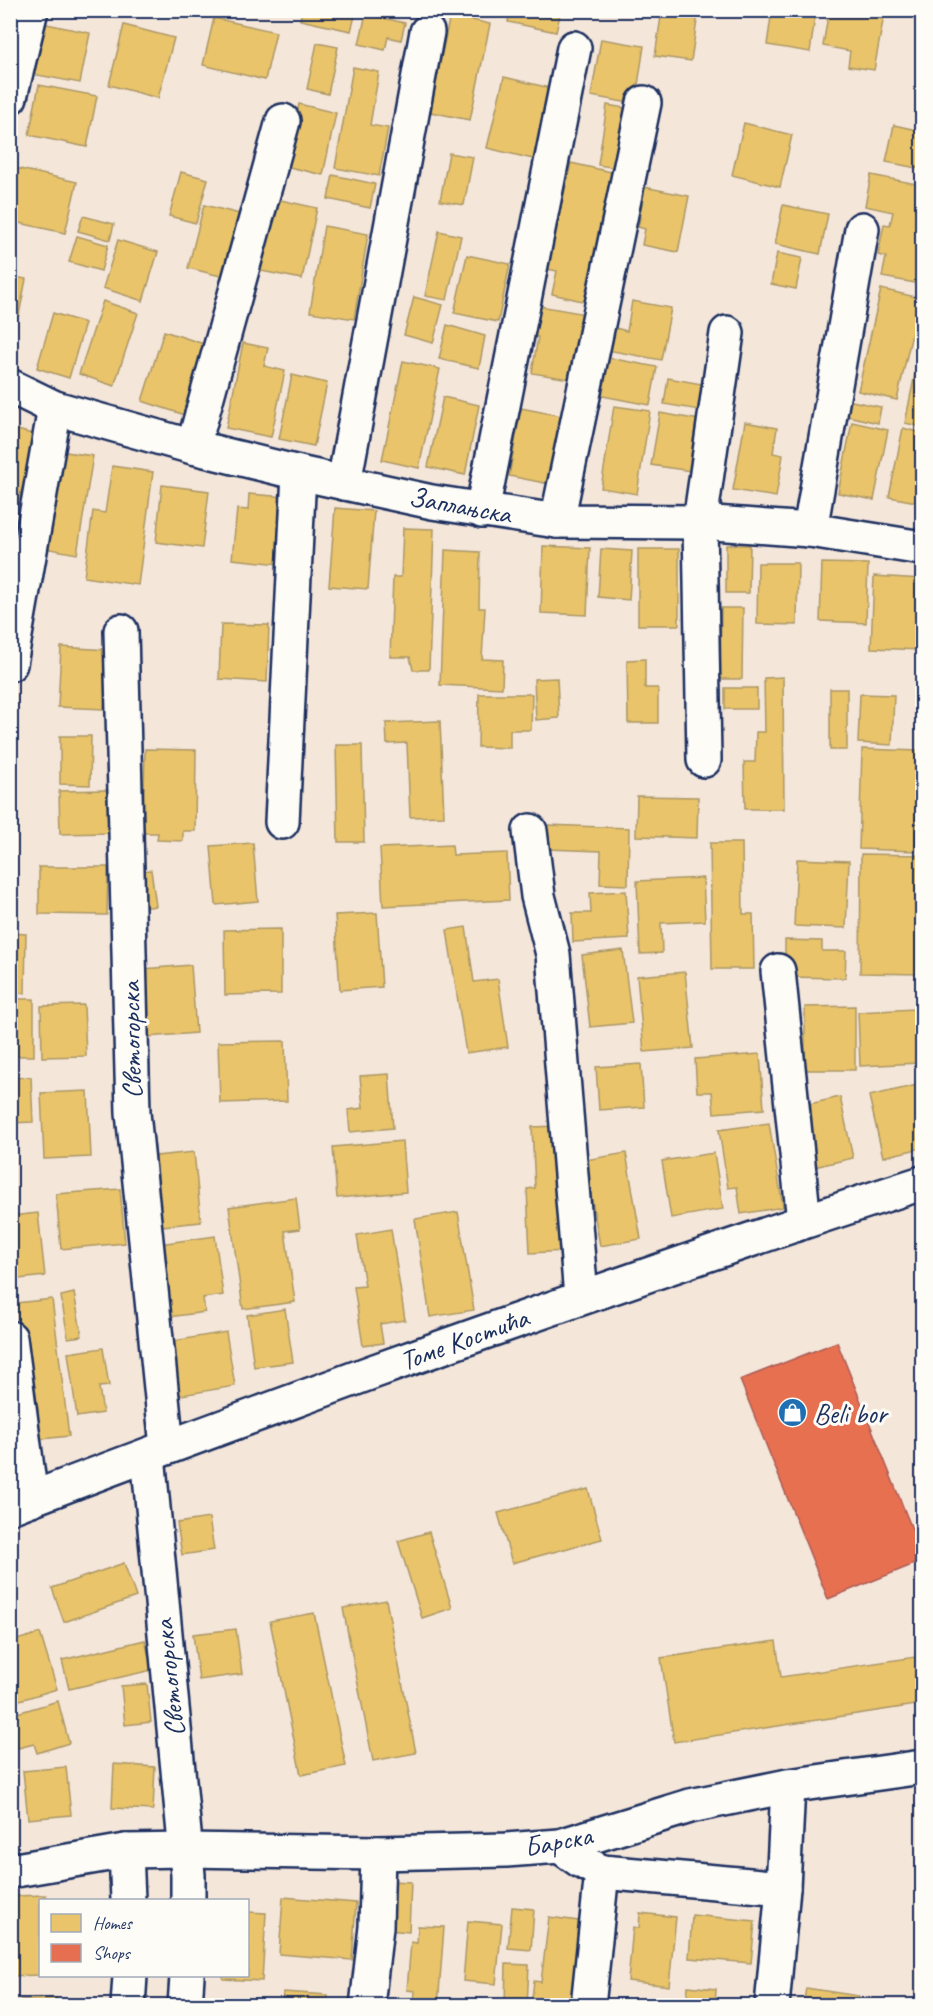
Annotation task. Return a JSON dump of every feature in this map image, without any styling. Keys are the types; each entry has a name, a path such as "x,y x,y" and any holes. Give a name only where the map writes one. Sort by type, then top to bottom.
{"street":[{"path":"10,97 30,10"},
{"path":"344,483 427,32"},
{"path":"483,511 574,48"},
{"path":"557,521 644,103"},
{"path":"193,447 283,121"},
{"path":"810,530 862,229"},
{"path":"704,760 700,522 727,333"},
{"name":"Заплањска","path":"10,386 55,408 193,447 344,483 483,511 557,521 700,522 810,530 922,548"},
{"path":"10,664 55,408"},
{"path":"282,822 299,473"},
{"name":"Светогорска","path":"121,631 133,1113 188,1899"},
{"path":"530,831 538,896 553,954 581,1297"},
{"path":"778,970 804,1221"},
{"name":"Томе Костића","path":"21,1503 581,1297 922,1183"},
{"path":"10,1338 21,1503"},
{"name":"Барска","path":"10,1871 126,1851 378,1853 506,1850 560,1846 690,1806 788,1786 922,1767"},
{"path":"772,2006 783,1888 788,1786"},
{"path":"560,1846 602,1872 783,1888"},
{"path":"126,1851 128,1899"},
{"path":"367,2006 375,1927 378,1853"},
{"path":"588,2006 602,1872"},
{"path":"128,2006 130,1977"},
{"path":"185,2006 187,1977"}],"building: Homes":[{"path":"302,10 331,10 355,16 351,31 300,20"},
{"path":"510,10 561,10 556,32 508,22"},
{"path":"662,10 698,14 691,61 655,56"},
{"path":"772,10 816,10 810,52 767,45"},
{"path":"829,10 885,10 874,70 848,66 850,51 823,46"},
{"path":"366,14 405,23 401,40 388,37 385,50 359,44"},
{"path":"450,15 490,24 470,120 430,112"},
{"path":"214,18 276,32 265,80 203,65"},
{"path":"42,23 90,33 80,83 32,74"},
{"path":"124,25 174,38 158,98 109,85"},
{"path":"601,39 644,46 635,104 591,96"},
{"path":"317,43 338,47 328,94 307,89"},
{"path":"353,67 379,72 370,125 388,128 379,176 335,168"},
{"path":"504,77 550,88 533,159 487,148"},
{"path":"39,85 97,96 87,147 29,135"},
{"path":"299,104 336,113 323,175 285,166"},
{"path":"607,105 631,109 622,169 598,165"},
{"path":"744,123 792,135 780,187 732,175"},
{"path":"894,125 922,131 922,169 886,162"},
{"path":"449,153 473,157 464,205 440,201"},
{"path":"571,163 620,174 591,303 552,294 557,271 547,269"},
{"path":"11,167 77,182 65,233 10,221"},
{"path":"181,172 208,179 196,223 169,216"},
{"path":"333,175 375,184 370,208 328,199"},
{"path":"871,175 922,185 921,284 882,277 886,257 878,255 884,224 890,225 893,212 865,206"},
{"path":"639,186 689,196 678,252 642,245 645,229 638,227 641,214 634,213"},
{"path":"276,199 317,208 302,279 261,271"},
{"path":"204,205 248,216 233,279 188,268"},
{"path":"783,205 828,214 820,254 775,244"},
{"path":"83,216 114,224 110,240 78,231"},
{"path":"324,226 368,234 354,319 310,312"},
{"path":"439,231 461,236 447,300 425,296"},
{"path":"77,236 108,245 101,271 69,262"},
{"path":"118,240 158,252 143,301 103,288"},
{"path":"777,253 802,258 796,289 771,284"},
{"path":"467,255 510,264 498,322 454,313"},
{"path":"10,276 26,279 19,315 10,313"},
{"path":"881,289 920,298 897,400 858,391"},
{"path":"414,297 443,305 433,343 404,335"},
{"path":"103,301 138,313 114,386 79,374"},
{"path":"632,301 671,308 661,360 607,350 611,327 627,331"},
{"path":"534,305 586,314 575,380 532,373 538,337 529,336"},
{"path":"53,313 85,323 69,378 37,368"},
{"path":"447,325 485,336 479,368 439,359"},
{"path":"164,331 207,345 185,415 142,401"},
{"path":"922,339 922,427 905,423"},
{"path":"243,343 268,348 264,366 285,371 271,437 226,428"},
{"path":"604,357 657,367 650,405 597,395"},
{"path":"403,361 440,369 419,468 382,460"},
{"path":"292,375 327,383 314,446 279,439"},
{"path":"668,378 702,384 699,410 664,404"},
{"path":"443,397 479,405 465,475 428,467"},
{"path":"842,399 881,407 878,423 839,414"},
{"path":"614,406 650,411 637,494 601,488"},
{"path":"521,408 567,417 555,485 509,476"},
{"path":"660,413 706,421 697,472 651,465"},
{"path":"745,422 777,428 773,453 783,455 776,497 733,490"},
{"path":"852,422 888,430 874,500 838,493"},
{"path":"10,428 36,435 18,504 10,502"},
{"path":"903,428 922,433 922,503 889,497"},
{"path":"59,451 93,456 77,554 44,548"},
{"path":"112,466 153,472 138,585 84,577 93,511 105,513"},
{"path":"162,485 209,491 202,548 156,542"},
{"path":"249,494 286,497 280,564 232,559 237,509 248,510"},
{"path":"335,508 374,511 368,589 329,586"},
{"path":"403,528 434,529 429,670 413,670 410,657 390,657 393,577 401,577"},
{"path":"726,545 750,545 749,593 726,593"},
{"path":"543,546 590,548 587,615 541,613"},
{"path":"601,549 632,551 629,600 598,597"},
{"path":"638,549 679,549 679,625 638,625"},
{"path":"445,550 480,552 479,608 485,608 482,659 503,660 502,688 440,685"},
{"path":"758,563 798,563 797,625 757,624"},
{"path":"822,563 868,564 866,623 820,621"},
{"path":"874,576 922,579 922,650 871,648"},
{"path":"721,608 743,608 742,679 720,679"},
{"path":"221,624 269,625 267,682 219,679"},
{"path":"61,647 108,650 104,709 58,707"},
{"path":"645,659 645,688 658,688 658,723 628,723 627,660"},
{"path":"783,677 784,809 745,809 744,762 755,762 756,732 765,732 764,678"},
{"path":"557,678 559,718 536,720 534,679"},
{"path":"725,688 757,688 757,709 725,709"},
{"path":"830,689 847,689 847,750 830,750"},
{"path":"479,694 532,694 531,730 510,730 510,748 478,747"},
{"path":"860,694 894,695 892,745 858,743"},
{"path":"440,721 444,816 410,817 407,743 387,744 386,723"},
{"path":"60,736 91,736 90,785 60,784"},
{"path":"336,745 362,745 364,842 338,842"},
{"path":"145,749 196,750 195,831 183,831 183,841 157,840 158,833 143,833"},
{"path":"862,749 919,751 915,851 859,849"},
{"path":"107,790 108,833 60,834 59,791"},
{"path":"637,796 698,797 697,838 636,836"},
{"path":"547,825 629,828 628,885 600,884 601,851 546,849"},
{"path":"253,843 258,901 216,905 211,846"},
{"path":"710,843 742,843 743,914 753,914 754,969 712,969"},
{"path":"452,845 453,855 507,853 509,900 383,906 380,848"},
{"path":"861,854 922,855 922,974 860,973"},
{"path":"797,859 849,861 846,928 794,926"},
{"path":"39,867 108,867 107,915 39,914"},
{"path":"151,870 156,906 143,908 138,871"},
{"path":"703,878 705,921 661,923 662,953 640,954 637,881"},
{"path":"626,891 629,939 573,942 572,913 591,913 590,893"},
{"path":"377,913 382,987 340,990 335,915"},
{"path":"466,927 474,982 498,979 508,1047 466,1053 447,930"},
{"path":"281,929 281,994 225,995 224,930"},
{"path":"10,933 26,934 25,993 10,993"},
{"path":"785,940 822,941 822,951 846,951 845,978 785,977"},
{"path":"623,950 632,1023 590,1027 582,955"},
{"path":"191,965 196,1033 147,1037 143,969"},
{"path":"685,972 693,1048 644,1052 637,976"},
{"path":"10,999 34,999 34,1056 10,1056"},
{"path":"84,1005 86,1056 42,1057 41,1006"},
{"path":"855,1006 855,1070 805,1070 805,1007"},
{"path":"915,1009 918,1063 860,1066 858,1012"},
{"path":"285,1041 287,1101 220,1103 218,1042"},
{"path":"760,1054 764,1109 714,1113 712,1092 697,1092 695,1059"},
{"path":"641,1064 644,1107 599,1110 596,1067"},
{"path":"389,1074 393,1128 350,1132 348,1110 363,1108 360,1076"},
{"path":"31,1077 33,1122 10,1123 10,1078"},
{"path":"922,1084 922,1148 883,1157 869,1096"},
{"path":"88,1091 91,1157 44,1159 41,1093"},
{"path":"840,1097 853,1158 814,1167 801,1106"},
{"path":"769,1123 783,1207 741,1214 737,1187 728,1188 719,1130"},
{"path":"558,1126 565,1251 530,1253 527,1189 535,1188 532,1127"},
{"path":"402,1141 406,1192 337,1198 333,1147"},
{"path":"194,1152 201,1222 153,1227 146,1157"},
{"path":"626,1153 641,1239 600,1246 585,1160"},
{"path":"714,1153 723,1209 671,1218 662,1161"},
{"path":"120,1189 125,1243 61,1249 56,1194"},
{"path":"296,1198 300,1229 285,1231 295,1302 243,1309 229,1207"},
{"path":"458,1212 474,1310 430,1317 415,1219"},
{"path":"38,1213 45,1276 10,1280 10,1234 13,1234 11,1216"},
{"path":"391,1229 405,1320 380,1324 383,1343 363,1346 354,1287 365,1286 357,1235"},
{"path":"215,1236 223,1295 203,1298 205,1312 169,1317 160,1244"},
{"path":"74,1293 82,1336 68,1338 61,1296"},
{"path":"52,1299 69,1436 33,1440 16,1303"},
{"path":"285,1309 293,1362 254,1367 247,1315"},
{"path":"226,1332 235,1386 176,1396 167,1342"},
{"path":"103,1348 109,1386 99,1387 103,1413 77,1417 68,1353"},
{"path":"588,1489 602,1539 512,1563 498,1513"},
{"path":"209,1518 214,1550 182,1555 177,1523"},
{"path":"429,1532 452,1608 422,1618 398,1541"},
{"path":"124,1563 136,1597 64,1622 52,1588"},
{"path":"386,1600 416,1753 373,1761 343,1608"},
{"path":"314,1613 346,1766 301,1775 270,1621"},
{"path":"236,1629 242,1674 199,1680 193,1634"},
{"path":"40,1633 57,1689 10,1703 10,1642"},
{"path":"145,1640 152,1670 69,1689 62,1660"},
{"path":"776,1641 781,1677 922,1656 922,1704 674,1742 661,1658"},
{"path":"147,1684 151,1722 125,1725 121,1686"},
{"path":"58,1701 69,1743 37,1753 34,1744 18,1748 10,1724 10,1715"},
{"path":"114,1764 155,1767 153,1810 112,1808"},
{"path":"66,1767 71,1815 28,1819 23,1771"},
{"path":"389,1881 411,1882 409,1932 387,1930"},
{"path":"46,1895 47,1899 39,1899 39,1975 11,1976 10,1938 16,1937 14,1896"},
{"path":"283,1897 356,1903 352,1960 279,1954"},
{"path":"512,1907 534,1909 531,1950 508,1948"},
{"path":"249,1912 266,1913 262,1981 223,1979 223,1977 249,1977"},
{"path":"640,1913 676,1917 669,1986 628,1981 633,1927 639,1928"},
{"path":"692,1915 755,1921 751,1963 689,1958"},
{"path":"549,1917 586,1922 577,2006 531,2006 534,1981 541,1982"},
{"path":"468,1921 502,1924 496,1984 463,1981"},
{"path":"418,1926 444,1927 438,2006 413,2006 415,1991 407,1990 411,1942 417,1943"},
{"path":"506,1964 529,1965 527,2006 505,2006"},
{"path":"688,1986 716,1989 715,2006 686,2006"},
{"path":"806,1988 859,1996 857,2006 803,2006"},
{"path":"283,1992 328,1995 327,2006 282,2006"},
{"path":"56,1998 57,2006 22,2006 21,2000"}],"building: Shops":[{"path":"837,1342 922,1554 922,1561 828,1599 740,1380"}],"place":[{"name":"Beli bor","path":"793,1413"}]}
